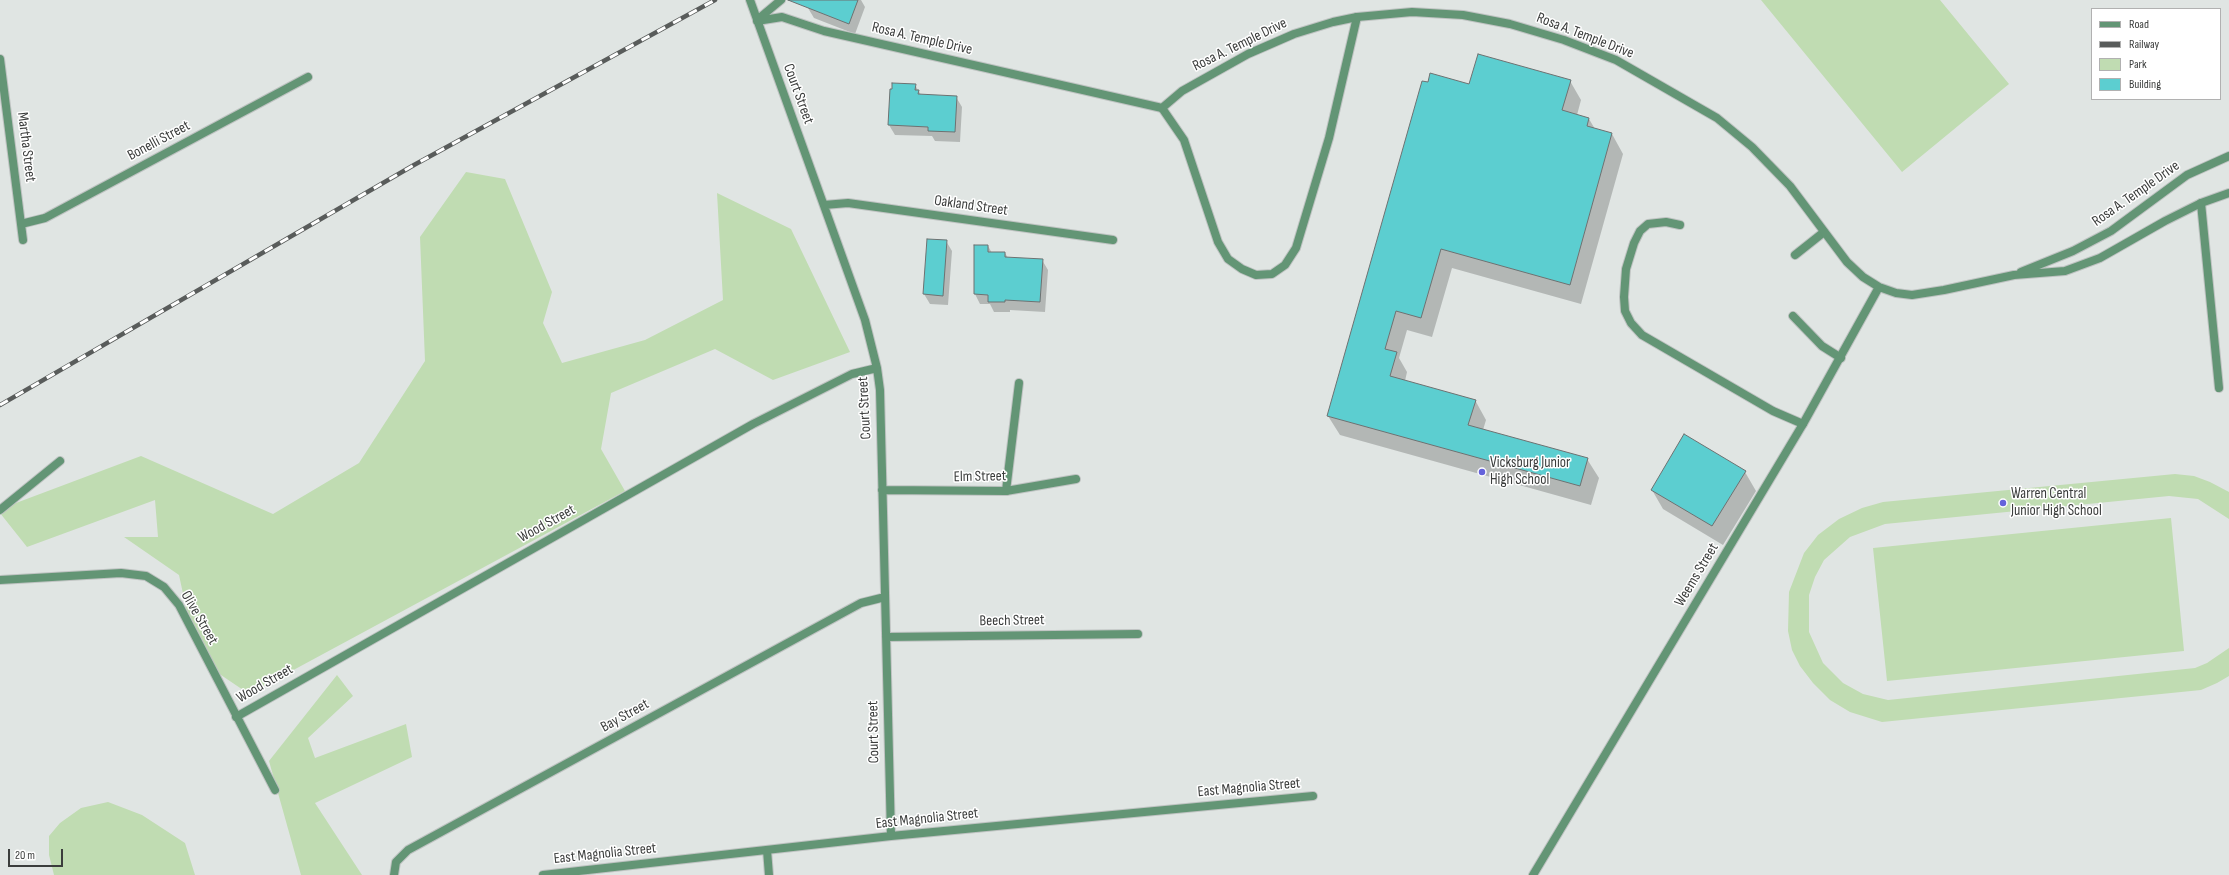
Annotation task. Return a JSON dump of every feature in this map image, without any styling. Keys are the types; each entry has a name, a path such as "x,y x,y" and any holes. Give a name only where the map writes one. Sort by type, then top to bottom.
{"street":[{"name":"Court Street","path":"750,0 756,21 865,320 877,368 880,390 891,836"},
{"path":"756,21 781,0"},
{"name":"Rosa A. Temple Drive","path":"756,21 782,16 824,31 1162,108 1182,91 1248,54 1294,34 1357,17 1412,12 1463,14 1510,24 1564,40 1616,60 1717,118 1752,147 1790,186 1846,262 1863,277 1879,286 1896,293 1912,295 1944,290 2014,275 2065,271 2100,258 2201,204 2229,193"},
{"path":"1162,108 1184,140 1218,242 1228,259 1242,269 1256,275 1272,274 1285,265 1296,248 1329,138 1357,17"},
{"name":"Martha Street","path":"0,59 23,240"},
{"name":"Bonelli Street","path":"21,224 45,218 308,77"},
{"name":"Rosa A. Temple Drive","path":"2014,275 2073,252 2111,231 2187,175 2229,156"},
{"name":"Oakland Street","path":"824,206 848,203 1113,240"},
{"path":"2201,204 2219,388"},
{"path":"1680,225 1666,222 1648,224 1640,231 1634,243 1626,269 1624,297 1625,310 1631,323 1642,334 1773,411 1803,424"},
{"path":"1796,255 1824,232"},
{"name":"Weems Street","path":"1533,875 1803,424 1841,358 1879,286"},
{"path":"1793,316 1822,346 1841,358"},
{"name":"Wood Street","path":"236,716 753,424 852,374 877,368"},
{"path":"1006,491 1018,383"},
{"path":"0,510 60,461"},
{"name":"Elm Street","path":"882,490 1006,491 1076,479"},
{"name":"Olive Street","path":"0,580 121,573 146,576 164,587 179,605 275,790"},
{"name":"Bay Street","path":"394,875 396,862 408,850 861,603 885,597"},
{"name":"Beech Street","path":"886,637 1138,634"},
{"name":"East Magnolia Street","path":"544,875 891,836 1313,796"},
{"path":"767,850 769,875"}],"green space":[{"path":"1761,0 1940,0 2009,84 1902,172"},
{"path":"466,172 505,179 552,292 543,323 562,363 645,340 723,300 717,193 791,229 850,352 773,380 715,349 611,393 601,449 625,491 249,694 218,673 193,640 179,575 124,537 158,537 155,500 27,547 0,513 0,509 141,456 273,514 359,463 425,361 420,237"},
{"path":"2175,474 2194,476 2229,492 2229,519 2198,499 2169,496 1885,524 1850,537 1824,560 1815,577 1809,595 1809,632 1823,663 1843,683 1863,694 1888,700 2195,668 2207,663 2229,648 2229,676 2217,683 2201,690 1882,722 1850,712 1830,700 1813,683 1800,666 1792,650 1788,631 1789,592 1804,553 1818,535 1839,519 1862,508 1883,502"},
{"path":"2171,518 2184,651 1887,681 1873,548"},
{"path":"337,675 353,696 308,738 315,758 406,724 412,757 315,803 362,875 301,875 269,761"},
{"path":"108,802 142,815 185,843 195,875 54,875 49,855 49,836 60,823 81,808"}],"building":[{"path":"788,0 858,0 849,24"},
{"path":"1478,54 1571,80 1562,110 1589,118 1587,126 1612,133 1570,285 1441,249 1421,318 1396,311 1385,349 1397,352 1390,376 1476,400 1468,425 1588,458 1580,486 1327,416 1422,81 1428,82 1430,73 1469,84"},
{"path":"892,83 916,84 915,90 919,90 918,94 957,96 955,132 928,131 928,127 888,125 890,89 892,89"},
{"path":"927,239 947,240 943,296 923,294"},
{"path":"974,245 988,245 988,252 1005,252 1005,257 1043,259 1040,302 1005,300 1005,302 988,302 988,295 974,294"},
{"path":"1684,434 1746,471 1712,526 1651,490"}],"railway":[{"path":"0,405 414,165 715,0"}],"place":[{"name":"Vicksburg Junior High School","path":"1482,472"},
{"name":"Warren Central Junior High School","path":"2003,503"}]}
